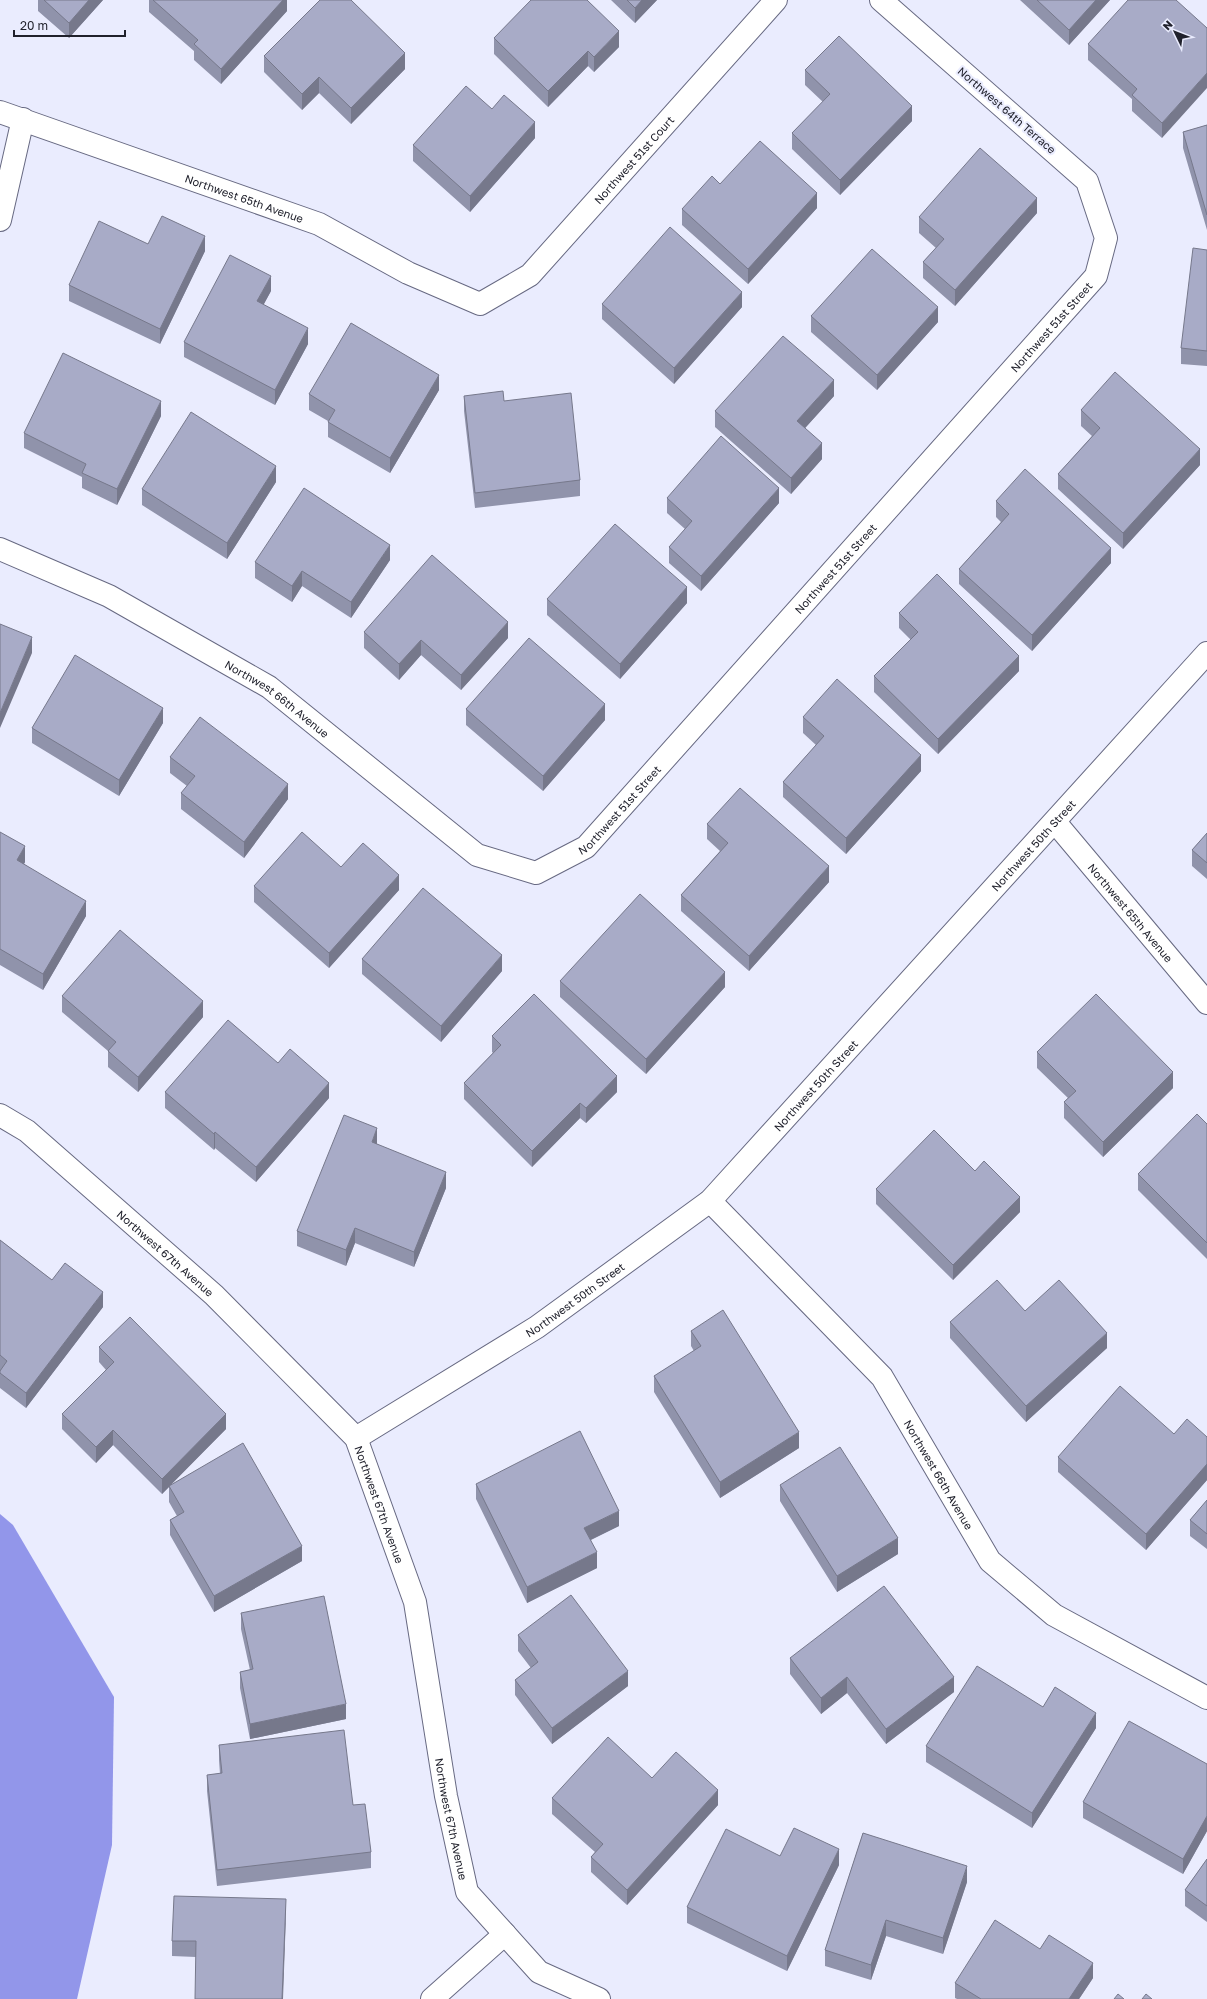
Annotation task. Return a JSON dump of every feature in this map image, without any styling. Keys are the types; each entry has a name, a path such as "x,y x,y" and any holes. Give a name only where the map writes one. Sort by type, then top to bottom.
{"street":[{"name":"Northwest 51st Court","path":"480,304 530,275 776,0"},
{"name":"Northwest 64th Terrace","path":"881,0 1087,181 1106,238"},
{"name":"Northwest 65th Avenue","path":"0,112 319,224 408,273 480,304"},
{"path":"0,220 23,119"},
{"name":"Northwest 51st Street","path":"536,874 586,847 1096,276 1106,238"},
{"name":"Northwest 66th Avenue","path":"0,549 109,596 269,687 478,855 536,874"},
{"name":"Northwest 50th Street","path":"356,1438 537,1327 710,1201 1207,653"},
{"name":"Northwest 65th Avenue","path":"1055,822 1207,1003"},
{"name":"Northwest 67th Avenue","path":"0,1115 27,1131 214,1295 356,1438 415,1602 446,1796 468,1892 539,1972 599,1999"},
{"name":"Northwest 66th Avenue","path":"710,1201 882,1377 990,1561 1054,1615 1207,1698"},
{"path":"432,1999 505,1934"}],"water":[{"path":"0,1514 13,1525 114,1697 112,1845 77,1999 0,1999"}],"building":[{"path":"44,0 89,0 69,23"},
{"path":"153,0 283,0 221,69 194,44 198,40"},
{"path":"320,0 351,0 405,53 351,108 319,77 302,94 264,56"},
{"path":"531,0 587,0 619,31 594,57 588,51 548,91 494,38"},
{"path":"627,0 642,0 635,8"},
{"path":"1037,0 1096,0 1069,30"},
{"path":"1128,0 1176,0 1207,28 1207,73 1162,123 1132,95 1137,89 1088,44"},
{"path":"839,36 912,106 840,180 792,133 830,94 805,70"},
{"path":"466,86 492,109 504,95 535,122 470,196 413,145"},
{"path":"1207,125 1207,215 1183,132"},
{"path":"760,141 817,193 748,269 682,209 712,176 720,184"},
{"path":"980,148 1037,198 955,290 923,262 944,239 919,217"},
{"path":"162,216 205,236 160,329 69,285 99,221 148,244"},
{"path":"670,227 742,292 674,368 602,304"},
{"path":"1193,248 1207,250 1207,351 1181,348"},
{"path":"872,249 938,307 877,375 811,316"},
{"path":"230,255 271,276 257,301 308,328 275,390 184,342"},
{"path":"351,323 439,375 390,458 328,422 335,410 309,394"},
{"path":"783,336 834,380 797,421 822,443 791,478 715,411"},
{"path":"63,353 161,401 117,489 82,473 86,464 24,433"},
{"path":"1115,372 1200,449 1123,533 1058,474 1100,428 1081,410"},
{"path":"503,391 504,401 571,393 580,480 475,493 464,396"},
{"path":"191,412 276,466 227,543 142,489"},
{"path":"721,436 779,488 701,576 669,547 692,521 667,498"},
{"path":"1025,469 1111,548 1032,635 959,569 1009,514 996,501"},
{"path":"304,488 390,545 351,602 302,571 292,586 255,562"},
{"path":"615,524 687,587 620,664 547,599"},
{"path":"432,555 508,622 461,675 421,640 399,664 364,632"},
{"path":"937,574 1019,656 938,739 874,676 918,632 899,613"},
{"path":"0,624 32,637 0,713"},
{"path":"529,638 605,704 543,776 466,709"},
{"path":"75,655 163,708 119,780 32,728"},
{"path":"837,679 921,755 846,838 783,782 824,736 803,717"},
{"path":"200,717 288,784 244,842 181,793 195,776 170,757"},
{"path":"740,788 829,866 749,956 681,895 728,843 707,824"},
{"path":"0,832 25,846 17,860 86,901 43,974 0,949"},
{"path":"302,832 341,867 363,843 399,875 329,953 254,886"},
{"path":"1207,833 1207,863 1192,850"},
{"path":"423,888 502,955 441,1026 362,959"},
{"path":"640,894 725,972 646,1059 560,981"},
{"path":"120,930 203,1001 138,1077 108,1051 116,1042 62,996"},
{"path":"534,994 617,1076 586,1108 580,1103 532,1151 464,1083 501,1045 492,1036"},
{"path":"1096,994 1173,1072 1103,1142 1064,1102 1076,1091 1037,1052"},
{"path":"228,1020 278,1063 290,1049 329,1083 256,1167 215,1132 214,1134 165,1092"},
{"path":"1197,1114 1207,1124 1207,1243 1138,1174"},
{"path":"344,1115 377,1128 372,1142 446,1172 414,1252 355,1228 346,1250 297,1231"},
{"path":"934,1130 975,1171 984,1161 1020,1197 953,1265 876,1189"},
{"path":"0,1240 52,1280 65,1263 103,1292 26,1393 0,1373 7,1361 0,1355"},
{"path":"997,1280 1025,1311 1059,1280 1107,1333 1026,1406 950,1322"},
{"path":"723,1310 799,1432 720,1482 654,1376 701,1346 691,1331"},
{"path":"130,1317 226,1414 162,1479 113,1430 96,1447 62,1414 114,1362 99,1347"},
{"path":"1120,1386 1174,1434 1187,1419 1207,1437 1207,1464 1146,1534 1058,1457"},
{"path":"580,1431 619,1511 584,1528 597,1552 527,1587 476,1484"},
{"path":"243,1443 302,1546 214,1596 170,1520 184,1512 169,1486"},
{"path":"840,1447 898,1538 837,1576 780,1485"},
{"path":"1207,1500 1207,1534 1190,1520"},
{"path":"884,1586 954,1677 886,1729 847,1677 821,1698 790,1658"},
{"path":"571,1595 628,1671 552,1728 515,1680 538,1662 518,1635"},
{"path":"324,1596 346,1704 250,1724 240,1672 253,1669 241,1613"},
{"path":"977,1666 1043,1707 1055,1687 1096,1713 1032,1813 926,1746"},
{"path":"1129,1721 1207,1764 1207,1816 1183,1859 1083,1802"},
{"path":"344,1730 353,1805 365,1804 371,1852 217,1870 207,1775 222,1773 219,1745"},
{"path":"608,1737 652,1778 676,1752 718,1790 627,1890 591,1857 603,1844 552,1798"},
{"path":"794,1828 839,1849 787,1956 687,1907 726,1829 780,1856"},
{"path":"863,1833 967,1866 943,1938 886,1920 871,1965 825,1950"},
{"path":"1207,1859 1207,1906 1185,1890"},
{"path":"174,1896 286,1899 282,1999 195,1999 196,1941 172,1941"},
{"path":"995,1920 1040,1949 1049,1935 1093,1963 1069,1999 981,1999 955,1983"},
{"path":"1118,1994 1124,1999 1114,1999"},
{"path":"1146,1994 1152,1999 1142,1999"}]}
